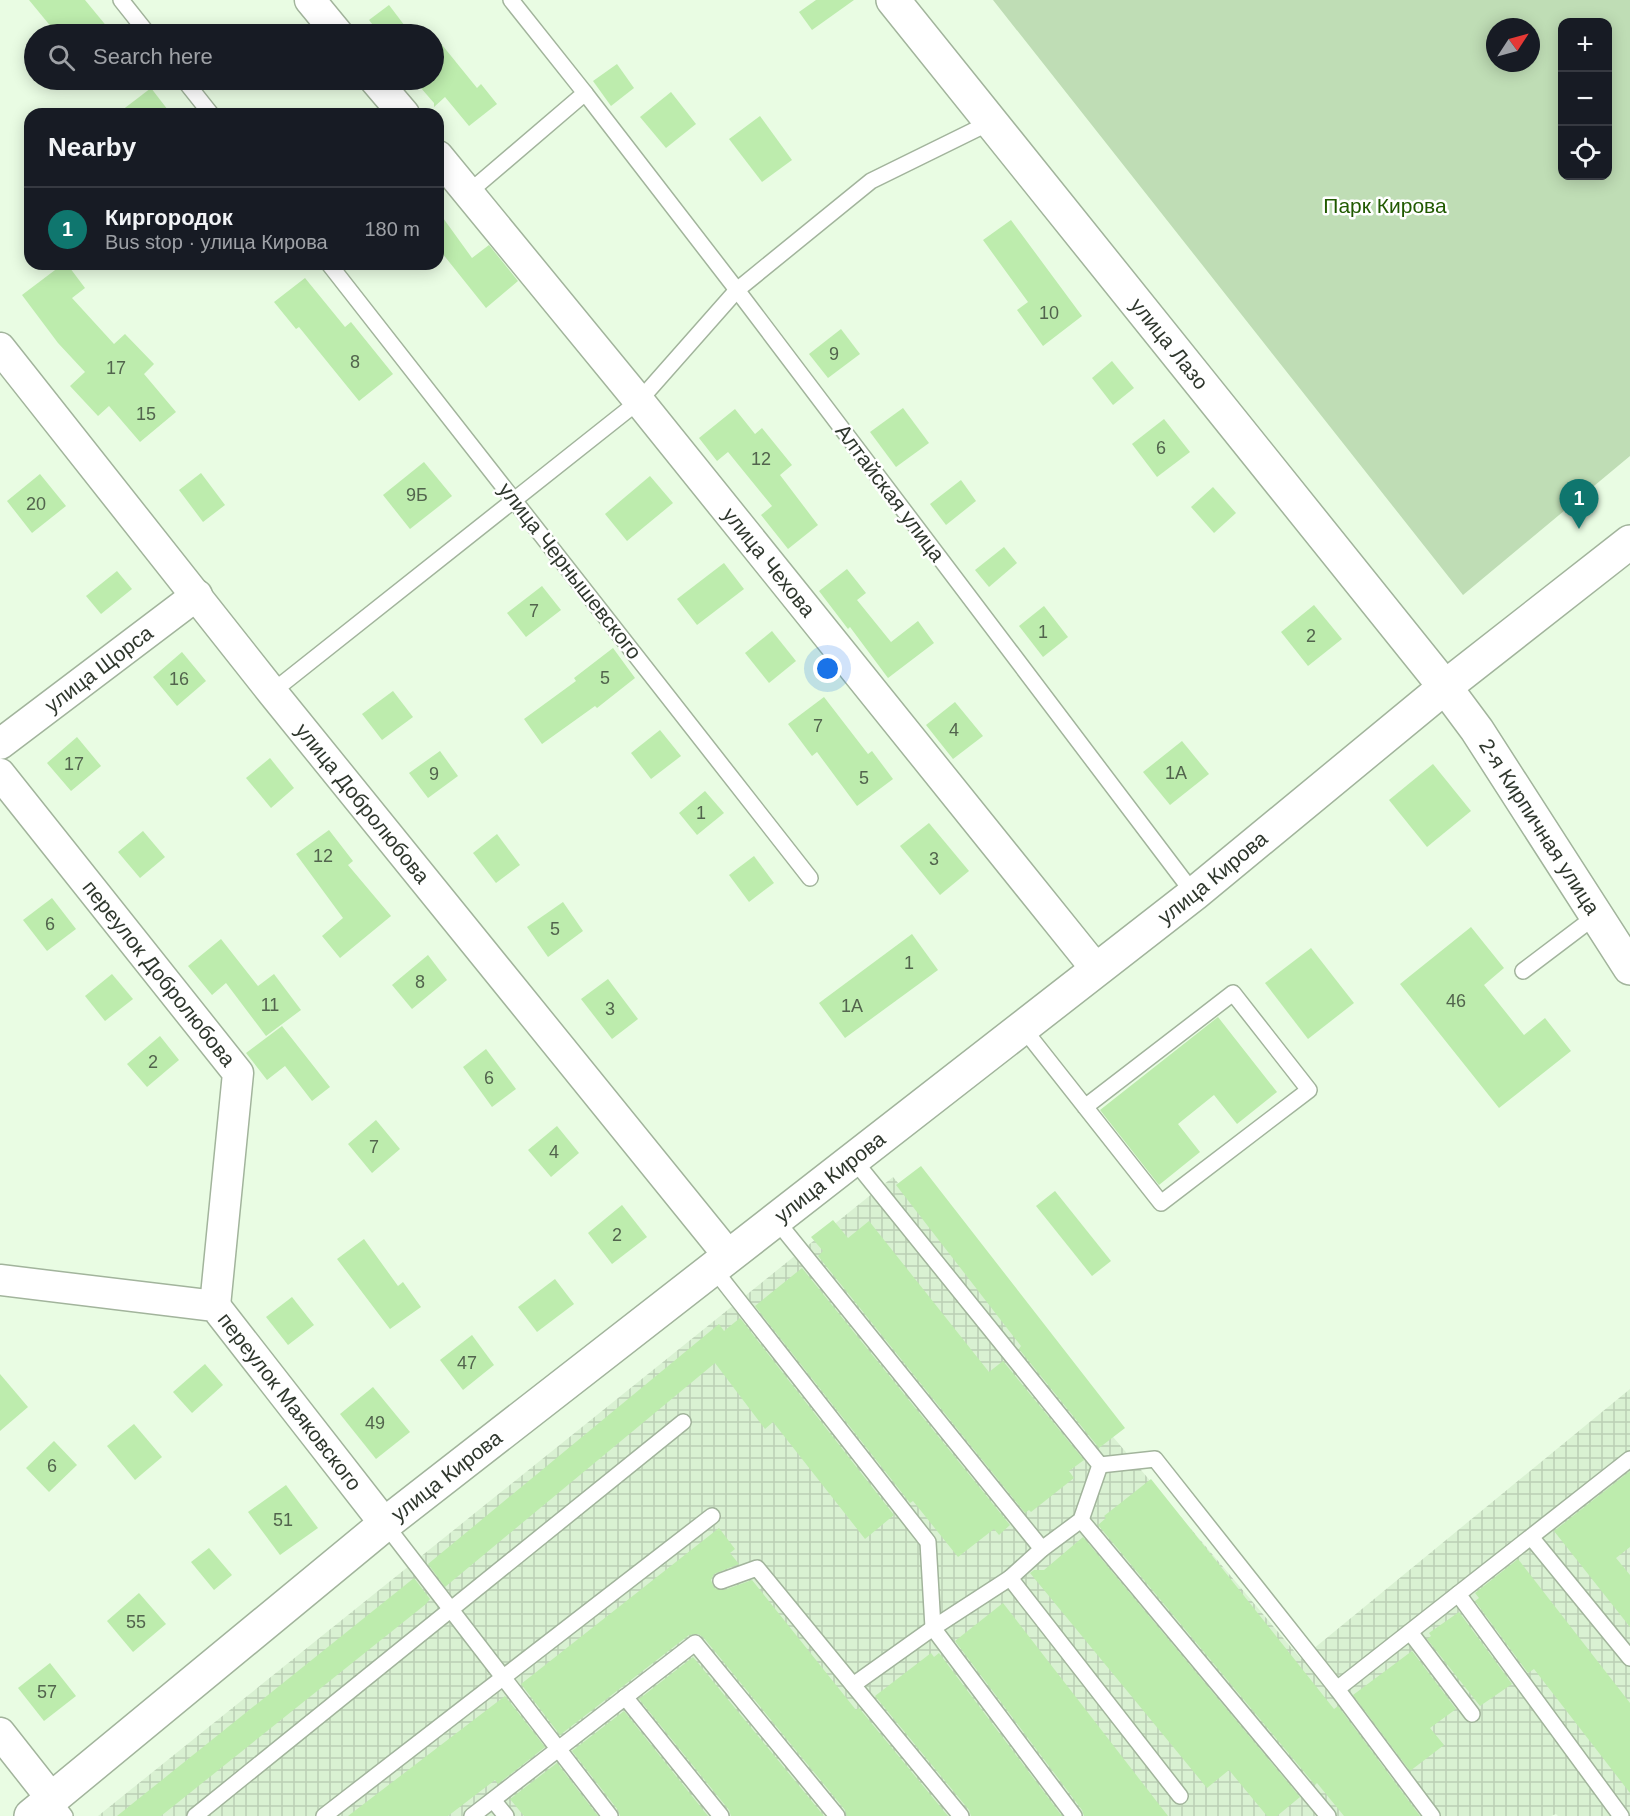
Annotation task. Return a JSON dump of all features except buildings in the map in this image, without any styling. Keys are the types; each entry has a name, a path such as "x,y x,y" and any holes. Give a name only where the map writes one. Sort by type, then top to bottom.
{"main road":[{"name":"улица Лазо","path":"893,0 1445,687"},
{"name":"улица Кирова","path":"49,1810 385,1524 1194,894 1445,687 1630,542"},
{"name":"2-я Кирпичная улица","path":"1445,687 1477,730 1630,968"}],"street":[{"path":"310,0 330,24"},
{"path":"384,90 399,108"},
{"name":"улица Чехова","path":"444,163 1097,970"},
{"name":"улица Добролюбова","path":"0,348 721,1262"},
{"name":"улица Щорса","path":"0,744 197,595"},
{"name":"переулок Добролюбова","path":"0,774 238,1073 215,1306"},
{"name":"переулок Маяковского","path":"0,1280 215,1306 385,1524"},
{"path":"0,1733 49,1810"}],"lane":[{"path":"121,0 140,24"},
{"name":"Алтайская улица","path":"511,0 737,290 1194,894"},
{"path":"192,90 206,108"},
{"path":"468,193 585,93"},
{"path":"272,692 639,402 737,290 871,181 991,122"},
{"name":"улица Чернышевского","path":"334,270 810,878"},
{"path":"1523,972 1597,915"},
{"path":"1023,1028 1085,1107 1161,1203 1309,1090 1233,993 1085,1107"},
{"path":"853,1159 1100,1466"},
{"path":"776,1220 1042,1549"},
{"path":"721,1262 928,1542 933,1628 1074,1816"},
{"path":"195,1816 683,1422"},
{"path":"1100,1466 1155,1459 1337,1689 1432,1816"},
{"path":"1337,1689 1630,1459"},
{"path":"853,1685 933,1628 1010,1578 1042,1549 1081,1520 1100,1466"},
{"path":"324,1816 712,1516"},
{"path":"1081,1520 1328,1816"},
{"path":"385,1524 610,1816"},
{"path":"1531,1537 1630,1658"},
{"path":"721,1581 757,1568 961,1816"},
{"path":"1010,1578 1180,1796"},
{"path":"1458,1594 1621,1816"},
{"path":"1410,1632 1472,1714"},
{"path":"472,1816 695,1643 837,1816"},
{"path":"625,1697 721,1816"},
{"path":"493,1800 506,1816"}],"shaded area":[{"path":"893,1177 1301,1659 1630,1389 1630,1816 1558,1816 1556,1814 1551,1816 98,1816"}],"green space":[{"name":"Парк Кирова","path":"993,0 1630,0 1630,456 1463,595"}],"place":[{"name":"Киргородок","path":"1579,529"}]}
